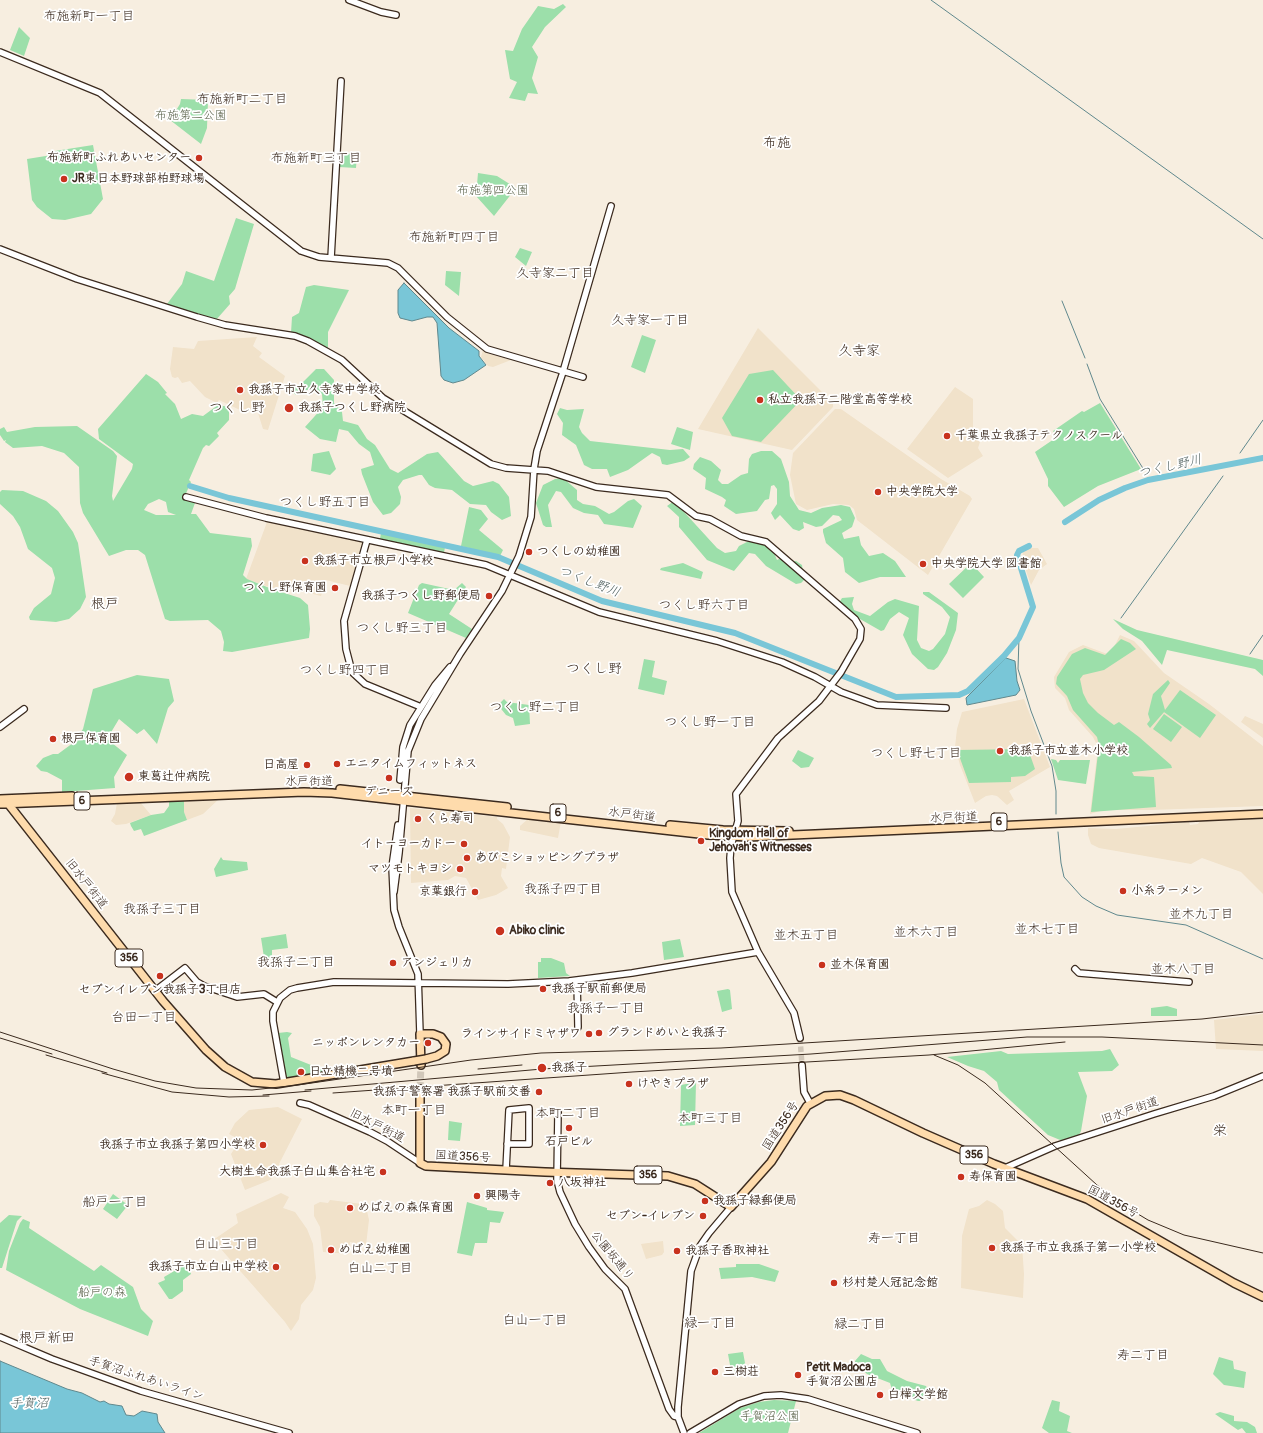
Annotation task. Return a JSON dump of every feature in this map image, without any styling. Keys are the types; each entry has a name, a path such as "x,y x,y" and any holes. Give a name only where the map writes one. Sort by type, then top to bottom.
{"highway":[{"name":"水戸街道","path":"2,800 305,788 350,789 401,798"},
{"name":"水戸街道","path":"2,800 22,804 304,792 348,794 401,798 734,834 1110,822 1263,814"},
{"name":"旧水戸街道","path":"2,800 17,815 155,991 218,1062 242,1078 257,1083 284,1083"},
{"path":"17,815 18,808 22,804"},
{"name":"水戸街道","path":"734,834 1263,810"},
{"path":"417,1063 420,1034"},
{"name":"356","path":"284,1083 417,1063 443,1053 446,1044 444,1039 437,1035 420,1034"},
{"name":"国道356号","path":"420,1089 420,1163 435,1168 676,1177 695,1184 731,1207 771,1162 802,1112 810,1103 825,1096 843,1096 1005,1168 1086,1199 1234,1283 1263,1297"}],"street":[{"path":"349,0 381,12 396,14"},
{"path":"0,52 100,93 297,248 310,255 380,262 395,266 447,317 484,347 500,354 583,378"},
{"path":"331,258 341,82"},
{"path":"401,798 406,761 414,734 457,659 511,575 530,522 534,469 537,451 563,372 611,206"},
{"path":"0,249 77,279 197,318 225,325 287,334 304,339 342,360 383,398 434,428 479,459 501,467 553,472 596,487 668,495 696,516 710,519 741,536 766,542 850,615 860,627 860,639 836,680 818,701 778,738 737,792 738,821 730,858 731,886 739,910 758,952 794,1013 800,1038"},
{"path":"186,497 266,518 486,565 599,612 717,641 782,662 800,669 831,687 881,706 946,708"},
{"path":"367,540 344,621 346,649 352,672 364,684 421,707"},
{"path":"420,1034 420,983 415,964 399,927 394,910 394,892 399,853 404,741 410,725 421,707 440,679 457,659"},
{"path":"0,727 24,709"},
{"path":"284,1083 273,1021 273,1012 277,1002 290,990 330,982 520,984 577,980 632,973 758,952"},
{"path":"155,991 186,968 197,982 237,997 242,995 264,994 277,1002"},
{"path":"1074,969 1079,973 1189,982"},
{"path":"577,980 578,1027"},
{"path":"802,1065 804,1092 810,1103"},
{"name":"旧水戸街道","path":"1005,1168 1055,1146 1214,1096 1263,1076"},
{"name":"旧水戸街道","path":"300,1103 309,1105 373,1134 420,1163"},
{"path":"506,1170 509,1110 529,1108 529,1144 508,1144"},
{"name":"公園坂通り","path":"558,1112 557,1173 560,1192 579,1231 605,1269 625,1289 668,1409 674,1416 678,1417"},
{"path":"684,1433 678,1417 689,1284 693,1264 697,1251 709,1233 731,1207"},
{"name":"手賀沼ふれあいライン","path":"0,1337 52,1359 141,1391 289,1433"},
{"path":"690,1433 739,1404 764,1396 781,1395 808,1399 917,1433"}],"shaded area":[{"name":"私立我孫子二階堂高等学校","path":"758,328 833,403 833,407 792,450 698,429"},
{"name":"我孫子市立久寺家中学校","path":"257,337 253,346 262,353 259,357 285,376 268,430 263,429 258,413 240,410 219,400 217,403 205,397 190,381 182,383 178,377 172,377 170,369 173,347 194,349 198,341"},
{"path":"483,350 489,354 511,360 493,367 488,366 481,357"},
{"name":"千葉県立我孫子テクノスクール","path":"955,387 973,399 973,430 980,442 978,448 983,456 948,478 907,449"},
{"name":"中央学院大学","path":"835,409 841,409 941,479 970,496 972,499 928,575 857,520 854,509 849,505 833,504 807,510 796,504 790,475 793,453"},
{"name":"我孫子市立根戸小学校","path":"267,522 363,542 350,586 326,580 321,596 281,586 272,588 246,579"},
{"path":"1030,548 1038,548 1047,564 1039,570 1031,585 1022,559 1023,552"},
{"path":"1120,635 1134,641 1164,673 1209,704 1263,746 1263,806 1103,810 1090,814 1098,747 1093,737 1069,710 1065,698 1055,688 1054,677 1069,652 1083,645 1110,655"},
{"name":"我孫子市立並木小学校","path":"1024,699 1050,767 1009,791 1014,800 1007,805 997,796 992,795 986,796 975,803 960,765 955,747 957,729 962,712"},
{"path":"1245,716 1263,724 1263,738 1241,722"},
{"path":"219,799 203,814 187,820 184,812 184,800"},
{"path":"140,802 151,815 126,824 116,825 111,821 115,814 117,803"},
{"name":"あびこショッピングプラザ","path":"410,808 497,817 497,819 503,824 510,837 506,869 502,868 501,876 508,888 496,895 478,900 466,878 455,876 448,880 411,883"},
{"path":"529,818 561,821 558,838 520,830 520,826"},
{"path":"1263,818 1263,894 1241,872 1202,858 1191,864 1099,848 1091,844 1088,835 1088,828 1116,829 1189,822 1190,825 1198,824 1200,821"},
{"path":"1263,1014 1263,1051 1216,1049 1214,1020"},
{"name":"我孫子市立我孫子第四小学校","path":"278,1107 302,1119 279,1164 282,1171 278,1177 274,1175 270,1180 245,1190 231,1154 240,1140 229,1134 235,1123 249,1110"},
{"name":"我孫子市立白山中学校","path":"281,1193 289,1197 283,1208 295,1212 307,1229 313,1244 316,1278 313,1290 301,1305 299,1319 291,1331 285,1322 213,1240 238,1223 236,1214"},
{"path":"330,1200 362,1204 367,1211 369,1220 366,1245 350,1242 349,1254 323,1252 320,1227 314,1216 314,1205 320,1202 328,1203"},
{"name":"我孫子市立我孫子第一小学校","path":"987,1200 995,1204 1003,1211 1005,1228 1022,1245 1024,1274 1023,1298 961,1288 962,1236 969,1209 979,1206"},
{"path":"663,1241 664,1252 662,1255 646,1259 641,1244"}],"green space":[{"path":"563,4 566,7 545,27 532,47 538,57 532,78 538,94 528,93 525,101 509,98 517,82 510,79 505,50 513,51 522,29 538,6 554,9"},
{"path":"19,27 30,38 24,56 10,50"},
{"name":"布施第二公園","path":"181,99 208,100 207,128 201,144 170,120 180,104"},
{"name":"JR東日本野球部柏野球場","path":"93,145 103,199 91,214 65,220 52,219 37,207 32,200 27,159 52,155 55,151"},
{"path":"339,153 357,154 356,168 339,167"},
{"name":"布施第四公園","path":"478,173 497,176 516,188 494,216 476,196"},
{"path":"236,218 254,224 235,289 229,296 230,304 216,320 167,304 182,284 186,271 214,281"},
{"path":"520,248 532,252 526,266 515,257"},
{"path":"446,271 461,272 459,296 445,285"},
{"path":"314,285 349,290 328,332 328,349 306,337 291,333 292,317 299,313 306,287"},
{"path":"642,335 656,340 645,373 631,367"},
{"path":"316,369 324,369 334,380 334,403 342,412 343,421 358,425 367,439 375,445 390,469 398,473 427,454 438,452 464,481 473,486 493,481 499,484 509,497 511,516 502,520 491,512 486,505 470,504 452,490 435,488 429,485 422,475 403,480 398,487 401,497 400,504 391,513 383,515 373,502 362,474 361,469 374,465 370,452 359,444 348,431 339,429 336,442 320,439 305,427 323,407 322,394 312,388 296,395 290,390 301,384"},
{"path":"773,370 801,400 761,442 732,436 722,418 749,374"},
{"path":"146,374 158,382 167,393 165,394 175,404 181,419 192,414 203,416 218,405 229,407 229,420 217,433 219,436 209,446 206,445 203,448 189,480 191,482 184,498 195,503 191,514 196,514 210,533 251,538 252,546 243,575 247,579 300,598 308,605 310,629 309,638 232,652 223,651 224,642 221,631 208,620 170,621 165,619 145,555 138,550 126,550 109,556 83,513 80,503 79,467 64,453 42,446 13,448 5,442 6,440 4,441 0,435 0,429 4,427 7,432 35,427 77,426 113,451 117,456 112,496 113,501 132,469 133,464 99,439 98,429","holes":["159,499 166,502 168,512 176,515 156,515 144,510 148,504"]},
{"path":"1100,403 1141,469 1098,486 1064,507 1048,486 1048,479 1035,452 1057,437 1053,431 1082,411 1084,412"},
{"path":"560,408 567,410 584,409 579,427 582,433 590,441 670,450 683,449 690,457 684,461 667,465 662,464 660,457 652,453 628,470 610,477 607,469 592,469 584,465 576,445 562,435 563,423 557,414"},
{"path":"677,427 693,432 690,450 671,444"},
{"path":"329,451 336,469 330,475 311,471 313,454"},
{"path":"761,451 772,451 781,459 789,482 790,496 799,510 811,513 822,508 841,505 850,507 855,518 852,527 842,533 844,539 859,536 861,545 869,556 883,553 895,561 906,577 880,577 859,583 845,572 843,558 826,543 823,529 842,520 839,516 833,515 822,526 816,527 803,522 804,528 799,531 793,529 780,515 775,520 771,513 777,504 777,489 774,485 771,486 769,499 765,500 757,511 736,514 724,506 726,500 705,489 706,478 693,469 694,464 700,457 711,461 721,470 718,480 722,484 728,484 741,475 748,473 749,459 752,454"},
{"path":"563,478 577,490 577,500 583,504 595,506 609,514 628,501 634,499 642,506 633,528 604,524 598,515 584,513 573,508 561,492 556,491 548,505 552,527 546,527 543,525 536,503 543,485 555,479"},
{"path":"2,490 23,491 46,501 58,511 73,532 78,543 86,597 80,609 69,619 56,622 30,620 29,617 34,608 51,594 55,578 52,568 28,549 20,527 13,516 0,504 0,492"},
{"path":"674,501 717,548 725,553 736,551 739,546 747,542 761,542 774,553 777,560 781,558 788,562 796,561 802,565 804,580 801,583 796,584 766,566 755,554 749,553 734,571 707,560 679,527 679,517 667,506"},
{"path":"469,507 481,510 488,519 479,530 503,550 500,556 461,546"},
{"path":"381,533 445,547 444,553 380,539"},
{"path":"683,563 703,572 701,579 660,570 661,568"},
{"path":"971,563 984,577 963,598 949,584"},
{"path":"422,583 454,590 462,583 466,587 449,614 472,629 466,638 408,613 419,585"},
{"path":"923,592 929,592 958,613 956,630 947,653 938,667 934,670 928,669 912,654 903,635 909,618 899,612 890,619 884,630 881,631 853,615 839,603 842,598 854,597 852,604 854,610 870,616 888,602 895,599 919,606 917,640 921,648 929,651 933,649 945,634 950,617 942,607 923,594"},
{"path":"1113,619 1137,630 1263,660 1263,676 1255,669 1167,650 1162,665 1142,641 1123,629"},
{"path":"1121,639 1130,643 1136,649 1104,670 1083,675 1080,679 1083,693 1088,703 1098,713 1114,725 1119,722 1139,737 1171,765 1172,768 1132,772 1134,776 1154,777 1156,807 1091,812 1099,745 1097,737 1073,710 1067,696 1056,684 1057,677 1072,654 1085,648 1105,655"},
{"path":"644,659 655,661 652,677 667,681 664,695 638,689"},
{"path":"137,675 169,679 174,701 168,708 157,744 144,729 137,734 119,719 107,739 127,755 114,777 115,788 62,792 62,780 47,772 41,771 36,766 43,758 53,754 58,754 73,743 83,729 93,689"},
{"path":"1168,680 1170,683 1161,696 1165,710 1180,690 1216,715 1200,738 1164,712 1150,728 1147,724 1150,720 1148,714 1153,694"},
{"path":"504,699 507,702 529,705 530,724 515,726 513,718 506,715 498,705"},
{"path":"1164,714 1182,727 1171,742 1153,729"},
{"path":"1028,749 1035,769 1025,776 1011,777 1011,782 969,783 957,750"},
{"path":"798,750 814,758 809,767 801,768 792,761"},
{"path":"1051,759 1056,760 1058,763 1060,760 1090,760 1086,784 1058,780"},
{"path":"184,800 184,812 187,820 144,836 141,829 134,831 131,826 130,823 151,815 164,813 169,806 169,801"},
{"path":"221,857 223,860 247,862 248,870 216,877 214,869"},
{"path":"286,934 288,948 272,950 272,958 268,958 269,963 265,964 261,938"},
{"path":"680,939 684,957 664,960 662,942"},
{"path":"541,958 551,958 564,963 566,973 570,976 538,978 538,962 541,962"},
{"path":"730,990 732,1009 722,1012 717,991"},
{"path":"1167,1006 1177,1009 1177,1016 1151,1016 1151,1008"},
{"path":"278,1033 292,1033 288,1038 291,1057 331,1073 291,1079 286,1076"},
{"path":"1110,1049 1119,1065 1112,1071 1078,1072 1087,1096 1081,1131 1078,1137 1065,1142 1048,1135 999,1090 997,1082 984,1071 947,1057 1001,1051 1008,1054 1102,1051"},
{"path":"696,1082 695,1125 680,1126 681,1085"},
{"path":"449,1121 462,1123 460,1141 448,1140"},
{"path":"113,1194 128,1205 117,1219 103,1209"},
{"path":"467,1202 487,1208 487,1210 504,1212 500,1223 490,1222 487,1243 475,1243 472,1256 457,1253"},
{"path":"9,1215 22,1216 17,1221 2,1268 0,1268 0,1223"},
{"name":"船戸の森","path":"23,1219 30,1222 29,1228 94,1271 101,1265 133,1287 141,1309 153,1321 148,1336 80,1309 6,1270 9,1251"},
{"path":"188,1263 191,1274 183,1280 183,1291 172,1299 169,1299 158,1283 165,1280 164,1277"},
{"path":"736,1264 759,1264 779,1271 775,1282 752,1277 721,1279 719,1268 736,1267"},
{"path":"743,1352 745,1363 742,1369 735,1371 730,1365 728,1354"},
{"path":"861,1354 872,1359 880,1359 887,1371 907,1381 926,1386 930,1393 918,1401 907,1397 906,1395 895,1393 892,1390 890,1383 867,1374 864,1371 864,1365 862,1363 859,1362 856,1365 855,1361"},
{"path":"1219,1357 1233,1361 1234,1369 1246,1372 1244,1388 1224,1385 1213,1374"},
{"name":"手賀沼公園","path":"774,1400 796,1401 788,1433 699,1433 740,1408 759,1402"},
{"path":"1052,1400 1060,1402 1059,1411 1070,1416 1067,1431 1072,1433 1049,1433 1042,1428"},
{"path":"1220,1412 1234,1416 1234,1421 1247,1422 1255,1427 1257,1433 1246,1433 1242,1428 1238,1430 1215,1414"}],"water":[{"path":"404,283 449,328 479,351 479,356 486,365 464,380 453,383 444,380 441,376 437,323 433,317 412,321 400,318 398,313 398,290"},
{"path":"1006,658 1015,661 1017,681 1020,690 1016,695 967,705 966,698"},
{"name":"手賀沼","path":"0,1361 67,1389 82,1393 100,1402 104,1401 109,1404 122,1406 126,1415 134,1416 142,1411 157,1414 158,1422 165,1433 0,1433"}],"waterway":[{"path":"931,0 1263,239"},
{"path":"1062,301 1085,358"},
{"path":"1087,364 1100,399 1144,470"},
{"path":"1240,453 1263,420"},
{"name":"つくし野川","path":"1065,522 1099,500 1125,488 1148,480 1263,458"},
{"path":"1121,618 1223,476"},
{"name":"つくし野川","path":"190,486 229,498 498,557 602,601 735,633 896,697 959,695 968,691 1004,656 1019,638 1033,607 1017,555 1019,551 1029,546"},
{"path":"1250,654 1263,635"},
{"path":"1019,638 1018,669 1031,711 1052,766 1056,791 1056,814"},
{"path":"1058,832 1064,877 1082,897 1096,906 1117,915 1186,925 1263,959"}],"tunnel":[{"path":"800,1038 802,1065"},
{"path":"420,1089 421,1065"}],"railway":[{"path":"0,1032 113,1069 155,1081 196,1088 252,1090 298,1085 471,1060 541,1053 721,1048 1202,1019 1263,1012"},
{"path":"305,1090 542,1069 811,1054 1027,1037 1102,1037 1263,1045"},
{"path":"0,1038 52,1054"},
{"path":"333,1093 632,1072 929,1055 1065,1042"},
{"path":"46,1055 107,1073"},
{"path":"934,1055 958,1065 985,1083 1097,1185 1128,1208 1148,1220 1184,1235 1263,1253"},
{"path":"478,1069 522,1065"},
{"path":"102,1073 172,1092 229,1097 269,1096"},
{"path":"263,1095 311,1091"}],"place":[{"name":"布施新町ふれあいセンター","path":"199,158"},
{"name":"JR東日本野球部柏野球場","path":"64,179"},
{"name":"我孫子市立久寺家中学校","path":"240,390"},
{"name":"私立我孫子二階堂高等学校","path":"760,400"},
{"name":"我孫子つくし野病院","path":"289,408"},
{"name":"千葉県立我孫子テクノスクール","path":"947,436"},
{"name":"中央学院大学","path":"878,492"},
{"name":"つくしの幼稚園","path":"529,552"},
{"name":"我孫子市立根戸小学校","path":"305,561"},
{"name":"中央学院大学 図書館","path":"923,564"},
{"name":"つくし野保育園","path":"335,588"},
{"name":"我孫子つくし野郵便局","path":"489,596"},
{"name":"根戸保育園","path":"53,739"},
{"name":"我孫子市立並木小学校","path":"1000,751"},
{"name":"エニタイムフィットネス","path":"337,764"},
{"name":"日高屋","path":"307,765"},
{"name":"東葛辻仲病院","path":"129,777"},
{"name":"デニーズ","path":"389,778"},
{"name":"くら寿司","path":"418,819"},
{"name":"Kingdom Hall of Jehovah's Witnesses","path":"701,841"},
{"name":"イトーヨーカドー","path":"464,844"},
{"name":"あびこショッピングプラザ","path":"467,858"},
{"name":"マツモトキヨシ","path":"460,869"},
{"name":"小糸ラーメン","path":"1123,891"},
{"name":"京葉銀行","path":"475,892"},
{"name":"Abiko clinic","path":"500,931"},
{"name":"アンジェリカ","path":"393,963"},
{"name":"並木保育園","path":"822,965"},
{"name":"セブンイレブン我孫子3丁目店","path":"160,976"},
{"name":"我孫子駅前郵便局","path":"543,989"},
{"name":"グランドめいと我孫子","path":"599,1033"},
{"name":"ラインサイドミヤザワ","path":"589,1034"},
{"name":"ニッポンレンタカー","path":"428,1043"},
{"name":"我孫子","path":"542,1068"},
{"name":"日立精機二号墳","path":"301,1072"},
{"name":"けやきプラザ","path":"629,1084"},
{"name":"我孫子警察署 我孫子駅前交番","path":"539,1092"},
{"name":"石戸ビル","path":"569,1128"},
{"name":"我孫子市立我孫子第四小学校","path":"263,1145"},
{"name":"大樹生命我孫子白山集合社宅","path":"383,1172"},
{"name":"寿保育園","path":"961,1177"},
{"name":"八坂神社","path":"550,1183"},
{"name":"興陽寺","path":"477,1196"},
{"name":"我孫子緑郵便局","path":"705,1201"},
{"name":"めばえの森保育園","path":"350,1208"},
{"name":"セブン-イレブン","path":"703,1216"},
{"name":"我孫子市立我孫子第一小学校","path":"992,1248"},
{"name":"めばえ幼稚園","path":"331,1250"},
{"name":"我孫子香取神社","path":"677,1251"},
{"name":"我孫子市立白山中学校","path":"276,1267"},
{"name":"杉村楚人冠記念館","path":"834,1283"},
{"name":"三樹荘","path":"715,1372"},
{"name":"Petit Madoca 手賀沼公園店","path":"798,1375"},
{"name":"白樺文学館","path":"880,1395"}],"district":[{"name":"布施新町一丁目","path":"89,17"},
{"name":"布施新町二丁目","path":"242,100"},
{"name":"布施","path":"777,143"},
{"name":"布施新町三丁目","path":"316,159"},
{"name":"布施新町四丁目","path":"454,238"},
{"name":"久寺家二丁目","path":"555,274"},
{"name":"久寺家一丁目","path":"650,321"},
{"name":"久寺家","path":"859,351"},
{"name":"つくし野","path":"237,408"},
{"name":"つくし野五丁目","path":"325,503"},
{"name":"根戸","path":"105,604"},
{"name":"つくし野六丁目","path":"704,606"},
{"name":"つくし野三丁目","path":"402,629"},
{"name":"つくし野","path":"594,669"},
{"name":"つくし野四丁目","path":"345,671"},
{"name":"つくし野二丁目","path":"535,708"},
{"name":"つくし野一丁目","path":"710,723"},
{"name":"つくし野七丁目","path":"916,754"},
{"name":"我孫子四丁目","path":"563,890"},
{"name":"我孫子三丁目","path":"162,910"},
{"name":"並木九丁目","path":"1201,915"},
{"name":"並木七丁目","path":"1047,930"},
{"name":"並木六丁目","path":"926,933"},
{"name":"並木五丁目","path":"806,936"},
{"name":"我孫子二丁目","path":"296,963"},
{"name":"並木八丁目","path":"1183,970"},
{"name":"我孫子一丁目","path":"606,1009"},
{"name":"台田一丁目","path":"144,1018"},
{"name":"本町一丁目","path":"414,1111"},
{"name":"本町二丁目","path":"568,1114"},
{"name":"本町三丁目","path":"710,1119"},
{"name":"栄","path":"1220,1131"},
{"name":"船戸一丁目","path":"115,1203"},
{"name":"寿一丁目","path":"894,1239"},
{"name":"白山三丁目","path":"226,1245"},
{"name":"白山二丁目","path":"380,1269"},
{"name":"白山一丁目","path":"535,1321"},
{"name":"緑一丁目","path":"710,1324"},
{"name":"緑二丁目","path":"860,1325"},
{"name":"根戸新田","path":"47,1338"},
{"name":"寿二丁目","path":"1143,1356"}]}
